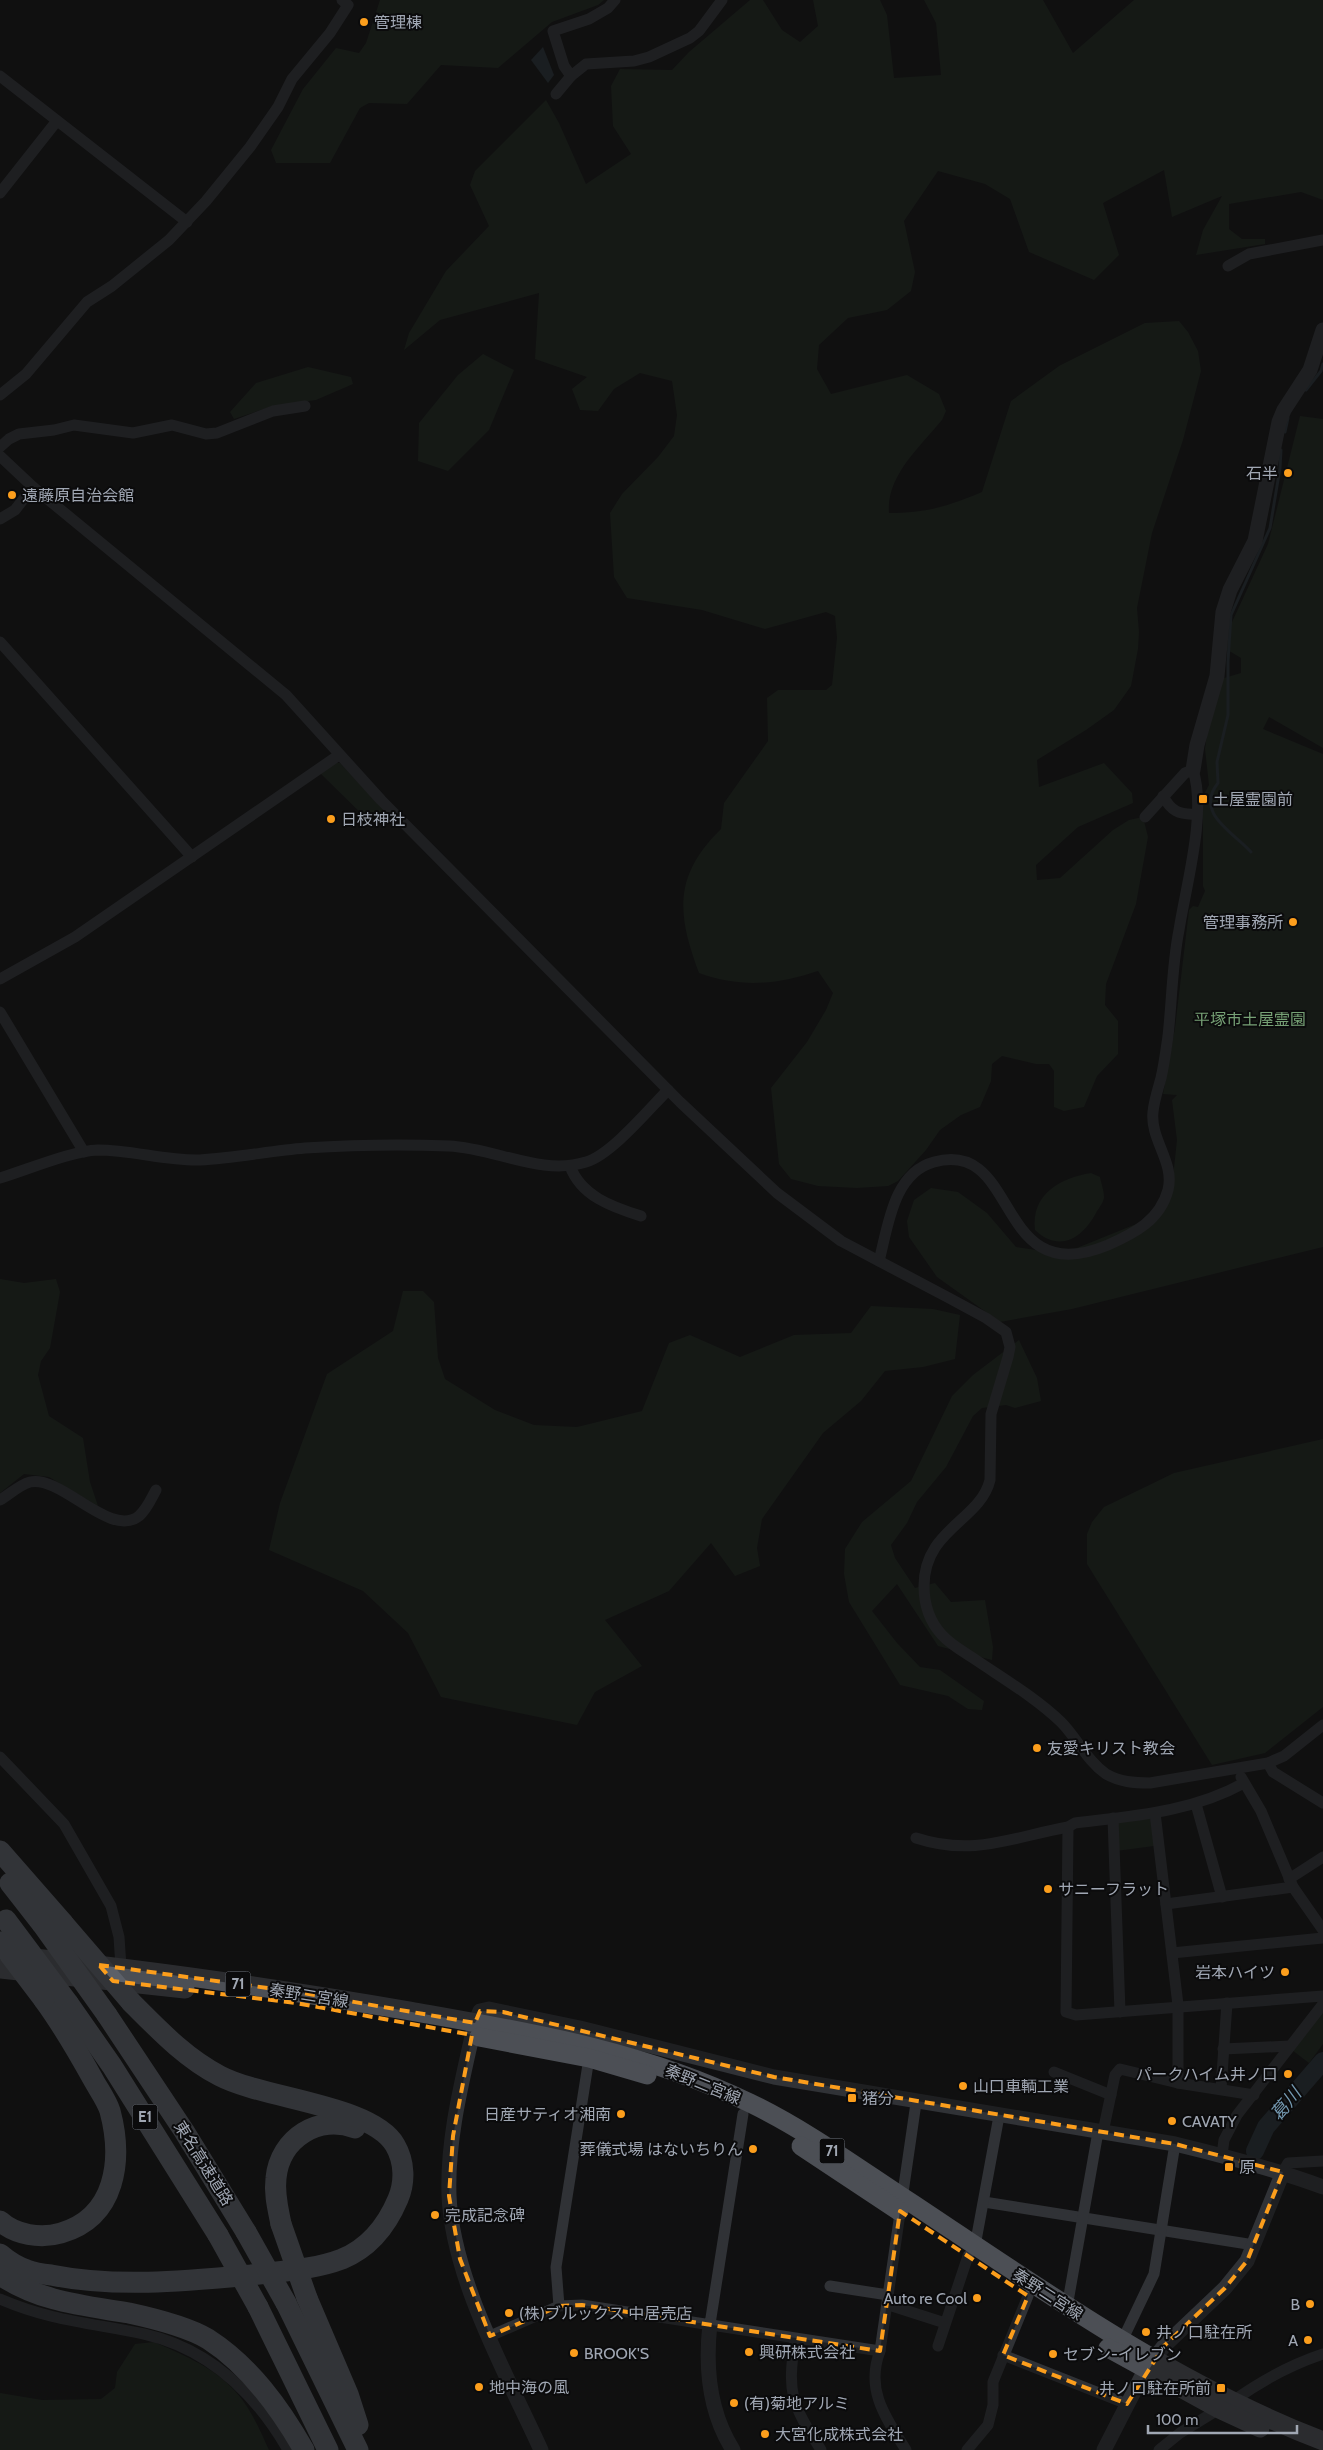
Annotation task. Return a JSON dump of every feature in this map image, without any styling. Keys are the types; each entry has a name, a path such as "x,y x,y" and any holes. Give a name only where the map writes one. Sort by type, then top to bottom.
{"highway":[{"path":"0,1851 52,1923 162,2033 200,2064 220,2077 254,2090 352,2115 372,2123 385,2132 396,2146 403,2170 402,2190 393,2210 382,2229 366,2244 343,2258 290,2270 214,2278 113,2282 69,2279 27,2270 0,2254"},
{"name":"東名高速道路","path":"0,1871 52,1923 107,2014 184,2131 246,2232 286,2303 358,2450"},
{"name":"東名高速道路","path":"3,1916 68,2003 123,2082 218,2235 258,2307 328,2450"},
{"path":"0,1942 65,2028 109,2109 115,2154 111,2187 99,2208 73,2230 50,2236 27,2234 6,2227 0,2221"},
{"path":"0,2241 22,2255 44,2265 114,2273 221,2267 314,2257 338,2249 361,2237 381,2216 391,2193 387,2156 381,2146 362,2130 336,2123 314,2127 294,2139 281,2158 276,2177 276,2202 281,2224 307,2298 348,2394 366,2450"},
{"path":"0,2275 20,2288 58,2301 130,2314 169,2324 207,2339 244,2367 286,2419 304,2450"}],"main road":[{"name":"秦野二宮線","path":"0,1955 121,1967 298,1992 474,2029 589,2058 691,2091 743,2114 901,2204"},
{"name":"秦野二宮線","path":"0,1969 220,1992 596,2047 695,2079 750,2103 790,2124 901,2204 972,2251 1122,2342 1149,2364"},
{"name":"秦野二宮線","path":"972,2251 1028,2296 1149,2364 1310,2450"},
{"name":"秦野二宮線","path":"1226,2405 1323,2441"}],"street":[{"path":"0,396 26,374 87,302 112,286 187,222 250,147 278,106 292,79 330,33 348,5 342,0"},
{"path":"571,76 564,66 553,31 589,19 608,8 615,0"},
{"path":"556,94 571,76 586,64 642,59 690,38 699,31 722,0"},
{"path":"0,76 56,122 187,222"},
{"path":"0,192 56,122"},
{"path":"1228,266 1249,254 1323,240"},
{"path":"879,1261 895,1202 904,1184 922,1167 942,1160 962,1162 980,1170 1000,1191 1015,1223 1024,1234 1040,1247 1053,1252 1079,1253 1107,1245 1144,1227 1164,1202 1170,1180 1168,1163 1154,1128 1152,1112 1168,1037 1175,950 1187,889 1196,814 1196,781 1192,770 1197,745 1217,676 1222,612 1230,590 1255,541 1279,422 1284,410 1310,370 1323,330"},
{"path":"0,447 9,439 19,434 54,430 74,425 133,433 172,425 206,434 217,433 273,411 305,406"},
{"path":"0,456 33,487 286,695 339,755 668,1090 778,1192 841,1241 986,1318 1006,1332 1010,1347 1004,1375 991,1414 988,1489 983,1499 940,1540 926,1570 925,1600 935,1625 954,1645 1026,1694 1062,1723 1104,1773 1132,1783 1150,1783 1268,1763 1284,1756 1323,1725"},
{"path":"0,519 15,510 33,487"},
{"path":"0,642 192,857"},
{"path":"0,979 75,937 339,755"},
{"path":"1145,817 1185,773 1192,770"},
{"path":"1163,796 1170,808 1177,813 1196,814"},
{"path":"0,1012 84,1152"},
{"path":"0,1178 84,1152 99,1150 176,1160 193,1160 305,1148 447,1146 472,1147 550,1167 570,1166 589,1161 607,1150 668,1090"},
{"path":"570,1166 575,1180 588,1194 641,1216"},
{"path":"0,1500 24,1485 46,1482 108,1518 121,1520 137,1518 156,1490"},
{"path":"0,1757 64,1824 74,1840 111,1906 119,1937 121,1967"},
{"path":"1268,1763 1273,1772 1323,1803"},
{"path":"1236,1768 1261,1811 1291,1883 1323,1930"},
{"path":"916,1838 931,1843 979,1847 1068,1827 1075,1823 1155,1813 1196,1804 1222,1796 1244,1783"},
{"path":"1196,1804 1222,1897"},
{"path":"1155,1813 1178,2005 1178,2083"},
{"path":"1113,1818 1120,2012"},
{"path":"1068,1827 1066,2012 1076,2015 1178,2005 1323,1996"},
{"path":"1166,1904 1222,1897 1291,1883 1323,1857"},
{"path":"1172,1953 1323,1938"},
{"path":"1221,2089 1227,2003"},
{"path":"1222,2155 1227,2134 1237,2116 1323,2004"},
{"path":"541,2450 466,2279 453,2232 449,2196 453,2136 474,2029 480,2011 503,2012 580,2028 774,2077 916,2103 1175,2144 1283,2172 1323,2187"},
{"path":"1223,2050 1290,2046"},
{"path":"559,2306 556,2267 589,2058"},
{"path":"1067,2307 1100,2132 1115,2075 1120,2069 1178,2083 1254,2095"},
{"path":"1054,2072 1111,2096"},
{"path":"906,2450 882,2412 876,2398 874,2386 875,2364 880,2351 890,2301 901,2204 916,2103"},
{"path":"733,2450 716,2415 710,2393 707,2350 743,2114"},
{"path":"938,2346 972,2251 984,2202 999,2116"},
{"path":"1122,2342 1154,2274 1175,2144"},
{"path":"1104,2450 1149,2364 1164,2346 1225,2288 1247,2261 1288,2163 1323,2161"},
{"path":"984,2202 1254,2244"},
{"path":"830,2286 890,2301 945,2324"},
{"path":"967,2450 988,2425 993,2405 993,2382 1028,2296"},
{"path":"0,2299 28,2311 55,2319 144,2334 178,2344 206,2358 249,2394 272,2422 288,2450"},
{"path":"490,2336 559,2306 582,2305 880,2351"},
{"path":"795,2338 790,2383 793,2398 797,2410 821,2450"},
{"path":"1159,2450 1180,2433 1259,2382 1289,2367 1323,2354"},
{"path":"1003,2355 1127,2404"}],"highlighted area":[{"path":"99,1965 297,1992 475,2023 480,2011 503,2012 774,2077 1175,2144 1283,2172 1247,2261 1225,2288 1164,2346 1127,2404 1003,2355 1028,2296 900,2211 880,2351 582,2305 559,2306 490,2336 460,2259 449,2196 453,2136 472,2035 296,2003 113,1981"}],"green space":[{"path":"380,0 604,0 598,5 552,22 498,68 441,65 407,104 369,103 360,108 330,163 276,163 271,150 303,89 336,48 359,53 366,43"},
{"path":"750,0 763,0 782,30 800,42 818,26 813,0 880,0 887,15 894,78 941,75 936,23 924,0 1043,0 1073,53 1134,0 1323,0 1323,200 1301,192 1229,204 1229,229 1242,239 1265,239 1265,244 1196,255 1203,230 1222,196 1172,217 1164,170 1103,203 1119,255 1094,280 1029,252 1010,199 985,184 938,171 904,221 915,272 911,291 887,310 848,318 819,345 817,369 831,394 907,375 939,394 946,411 942,420 899,474 893,487 889,513 915,512 937,508 982,492 1011,401 1059,366 1145,323 1179,321 1188,332 1198,351 1201,371 1183,440 1152,533 1137,608 1138,649 1131,686 1114,710 1086,730 1037,760 1039,787 1104,763 1132,793 1133,803 1078,827 1036,865 1037,880 1060,878 1113,830 1129,820 1143,817 1148,837 1136,904 1106,984 1105,1005 1118,1021 1118,1054 1097,1076 1084,1107 1064,1111 1054,1107 1054,1071 1049,1064 1036,1064 1002,1056 992,1064 991,1081 980,1107 961,1115 940,1130 926,1150 898,1181 888,1186 857,1188 818,1186 791,1179 779,1164 771,1088 807,1042 826,1010 833,993 818,971 773,982 758,983 729,981 699,973 686,932 684,914 684,896 687,880 694,863 705,846 721,829 724,803 768,741 767,698 778,690 826,690 832,685 837,638 835,616 826,612 765,629 702,610 627,598 614,577 610,513 622,494 658,457 674,436 677,415 672,381 640,373 614,389 598,411 580,410 572,389 587,377 535,359 539,293 440,320 404,350 409,333 446,271 489,226 470,185 475,171 546,100 559,123 586,184 631,154 613,126 611,86 620,69 672,70 689,52"},
{"path":"483,354 514,370 489,430 448,471 418,461 419,423 458,375"},
{"path":"308,367 351,377 353,384 316,400 273,406 234,419 230,412 256,383"},
{"name":"平塚市土屋霊園","path":"1300,416 1323,419 1323,748 1269,717 1263,729 1323,754 1323,1247 1072,1309 1000,1322 937,1277 909,1237 907,1221 914,1200 931,1188 958,1192 987,1213 1016,1247 1062,1254 1156,1216 1173,1177 1177,1140 1172,1100 1177,1095 1163,1094 1175,1028 1189,910 1193,906 1198,907 1205,891 1203,886 1203,796 1209,785 1205,749 1214,681 1241,673 1241,658 1221,646 1268,544"},
{"path":"331,763 340,763 384,810 370,822 320,773"},
{"path":"1091,1173 1100,1177 1104,1197 1101,1206 1085,1228 1078,1235 1062,1241 1053,1241 1035,1230 1035,1217 1043,1197 1050,1190 1069,1179"},
{"path":"0,1279 24,1283 56,1279 60,1292 50,1348 41,1361 38,1375 49,1416 83,1438 90,1482 98,1506 49,1477 24,1474 0,1493"},
{"path":"403,1291 423,1291 434,1302 438,1358 445,1379 495,1410 534,1425 577,1427 642,1411 669,1343 690,1335 740,1357 794,1335 851,1333 871,1306 933,1309 960,1315 955,1359 923,1367 885,1371 861,1401 823,1433 762,1519 757,1548 760,1566 735,1576 711,1543 669,1591 605,1620 642,1666 595,1692 577,1725 441,1697 408,1633 363,1591 269,1550 280,1503 327,1374 393,1331"},
{"path":"1019,1340 1037,1378 1041,1401 1015,1408 1006,1405 982,1408 973,1416 946,1467 917,1502 907,1523 891,1545 895,1558 915,1588 935,1583 951,1602 985,1600 993,1647 992,1660 938,1646 897,1584 872,1611 897,1643 920,1667 940,1670 984,1701 982,1710 968,1709 948,1696 900,1685 849,1602 844,1574 845,1549 862,1522 911,1481 952,1396 973,1375"},
{"path":"1323,1439 1323,1707 1265,1753 1212,1765 1087,1564 1087,1534 1092,1522 1104,1507 1174,1473"},
{"path":"1147,1816 1151,1820 1154,1846 1116,1851 1116,1825 1119,1821"},
{"path":"1323,2010 1323,2044 1309,2063 1292,2050"},
{"path":"154,2342 195,2361 223,2380 248,2409 269,2450 0,2450 0,2393 42,2400 101,2399 115,2388 117,2372 135,2344"}],"shaded area":[{"path":"543,47 554,75 548,83 531,60"}],"waterway":[{"path":"1306,390 1321,371 1323,364"},
{"path":"1285,432 1288,418"},
{"path":"1251,852 1219,821 1213,813 1210,804 1212,794 1218,783 1217,762 1228,715 1228,661 1231,615 1270,528 1280,468 1281,450"},
{"name":"葛川","path":"1255,2151 1266,2127 1323,2061"}],"place":[{"name":"管理棟","path":"364,22"},
{"name":"石半","path":"1288,473"},
{"name":"遠藤原自治会館","path":"12,495"},
{"name":"土屋霊園前","path":"1203,799"},
{"name":"日枝神社","path":"331,819"},
{"name":"管理事務所","path":"1293,922"},
{"name":"友愛キリスト教会","path":"1037,1748"},
{"name":"サニーフラット","path":"1048,1889"},
{"name":"岩本ハイツ","path":"1285,1972"},
{"name":"パークハイム井ノ口","path":"1288,2074"},
{"name":"山口車輌工業","path":"963,2086"},
{"name":"猪分","path":"852,2098"},
{"name":"日産サティオ湘南","path":"621,2114"},
{"name":"CAVATY","path":"1172,2121"},
{"name":"葬儀式場 はないちりん","path":"753,2149"},
{"name":"原","path":"1229,2167"},
{"name":"完成記念碑","path":"435,2215"},
{"name":"Auto re Cool","path":"977,2298"},
{"name":"B","path":"1310,2304"},
{"name":"(株)ブルックス 中居売店","path":"509,2313"},
{"name":"井ノ口駐在所","path":"1146,2332"},
{"name":"A","path":"1308,2340"},
{"name":"興研株式会社","path":"749,2352"},
{"name":"BROOK'S","path":"574,2353"},
{"name":"セブン-イレブン","path":"1053,2354"},
{"name":"地中海の風","path":"479,2387"},
{"name":"井ノ口駐在所前","path":"1221,2388"},
{"name":"(有)菊地アルミ","path":"734,2403"},
{"name":"大宮化成株式会社","path":"765,2434"}]}
